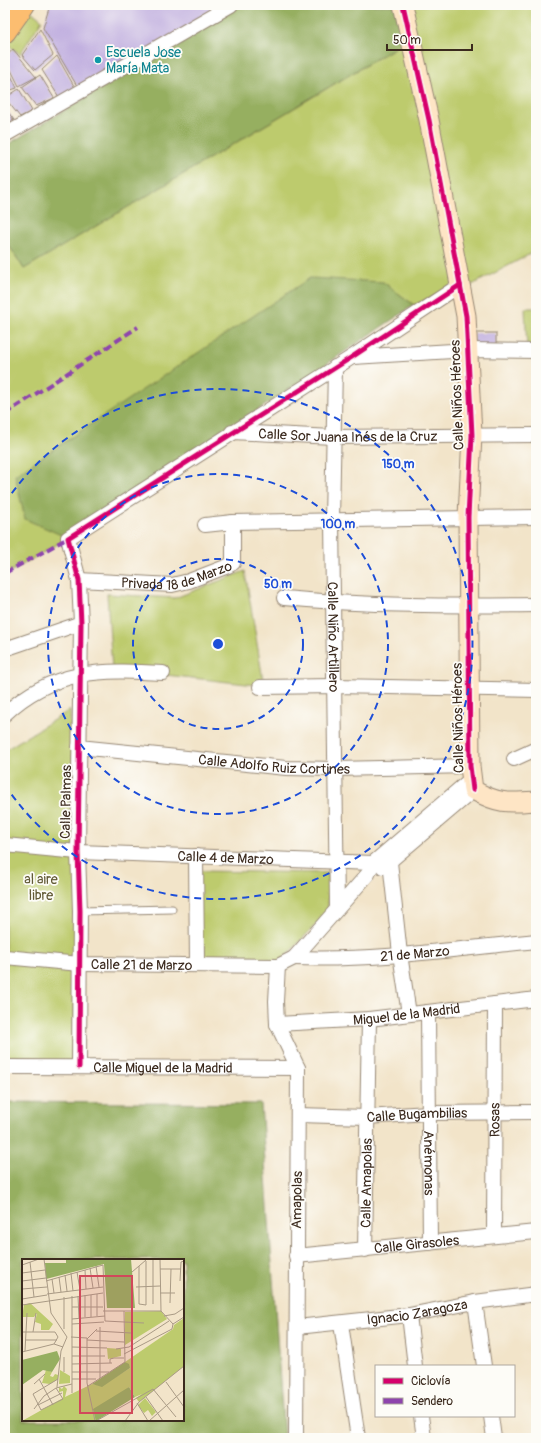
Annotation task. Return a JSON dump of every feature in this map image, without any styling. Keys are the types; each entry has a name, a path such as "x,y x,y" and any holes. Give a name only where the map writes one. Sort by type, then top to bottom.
{"main road":[{"path":"5,11 10,5"},
{"path":"5,32 24,5"}],"street":[{"path":"5,134 231,5"},
{"name":"Calle Niños Héroes","path":"403,5 428,120 466,316 469,350 472,435 468,517 471,778"},
{"path":"232,432 352,357 460,286"},
{"path":"352,357 469,350 536,351"},
{"name":"Calle Niño Artillero","path":"335,367 332,520 337,908"},
{"name":"Calle Sor Juana Inés de la Cruz","path":"232,432 333,437 536,435"},
{"name":"Calle Palmas","path":"79,1067 80,910 78,852 81,623 79,580 68,538 232,432"},
{"path":"206,525 233,522 536,517"},
{"name":"Privada 18 de Marzo","path":"79,580 172,585 195,579 233,563 233,522"},
{"path":"284,598 334,603 468,606 536,605"},
{"path":"5,649 81,623"},
{"path":"6,709 31,694 65,678 81,673 121,670 163,673"},
{"path":"260,687 335,686 536,690"},
{"name":"Calle Adolfo Ruiz Cortines","path":"79,747 286,768 336,769 471,778"},
{"path":"514,759 536,749"},
{"path":"471,778 491,800 503,802 536,801"},
{"path":"371,869 380,870 390,862 471,778"},
{"path":"278,966 294,958 371,869 471,778"},
{"name":"Calle 4 de Marzo","path":"5,845 78,852 336,860 371,869"},
{"path":"196,856 197,964"},
{"path":"390,862 400,954 410,1014"},
{"name":"21 de Marzo","path":"294,958 324,959 400,954 536,941"},
{"name":"Calle 21 de Marzo","path":"5,957 80,964 278,966"},
{"name":"Amapolas","path":"278,966 276,1001 277,1024 298,1068 296,1438"},
{"name":"Miguel de la Madrid","path":"277,1024 369,1019 536,999"},
{"name":"Rosas","path":"494,1004 494,1236"},
{"name":"Anémonas","path":"428,1012 430,1243"},
{"name":"Calle Amapolas","path":"365,1250 369,1019"},
{"name":"Calle Miguel de la Madrid","path":"5,1067 298,1068"},
{"name":"Calle Bugambilias","path":"298,1115 367,1117 428,1113 536,1112"},
{"name":"Calle Girasoles","path":"296,1256 536,1232"},
{"name":"Ignacio Zaragoza","path":"297,1327 341,1324 409,1315 476,1302 536,1294"},
{"path":"476,1302 484,1365"},
{"path":"409,1315 415,1365"},
{"path":"341,1324 358,1438"},
{"path":"421,1417 424,1438"},
{"path":"491,1417 494,1438"}],"lane":[{"path":"80,910 172,909"}],"green space":[{"path":"240,5 403,5 411,38 24,269 5,239 5,146"},
{"path":"402,5 536,5 536,251 470,286 460,285 414,305 383,282 68,538 5,575 5,239 24,269 410,39"},
{"path":"31,11 42,20 20,54 6,43"},
{"path":"310,278 383,282 414,305 68,538 25,519 15,475"},
{"path":"525,308 536,308 536,350 527,350"},
{"path":"245,571 264,686 112,669 107,594 175,598"},
{"name":"al aire libre","path":"70,710 78,863 74,1063 5,1064 5,750"},
{"path":"198,871 329,873 328,912 279,963 197,964"},
{"path":"5,1102 261,1104 284,1438 5,1438"}],"building":[{"name":"Escuela Jose María Mata","path":"50,5 230,5 80,91 43,28"},
{"path":"40,29 53,55 35,70 22,55"},
{"path":"13,49 36,77 19,86 5,58"},
{"path":"57,56 78,93 59,97 42,70"},
{"path":"5,63 17,88 5,92"},
{"path":"40,75 54,98 36,106 22,87"},
{"path":"19,89 32,111 20,117 5,98"},
{"path":"5,108 14,120 5,124"},
{"path":"474,333 496,333 496,347 474,347"}],"marked path":[{"path":"5,414 138,327"},
{"path":"5,573 68,538"}],"cycle path":[{"path":"403,5 429,120 466,316 472,435 468,517 470,766 473,790"},
{"path":"79,1067 80,911 78,852 81,623 79,580 68,538 352,357 460,285"}],"place":[{"name":"Escuela Jose María Mata","path":"98,60"}]}
